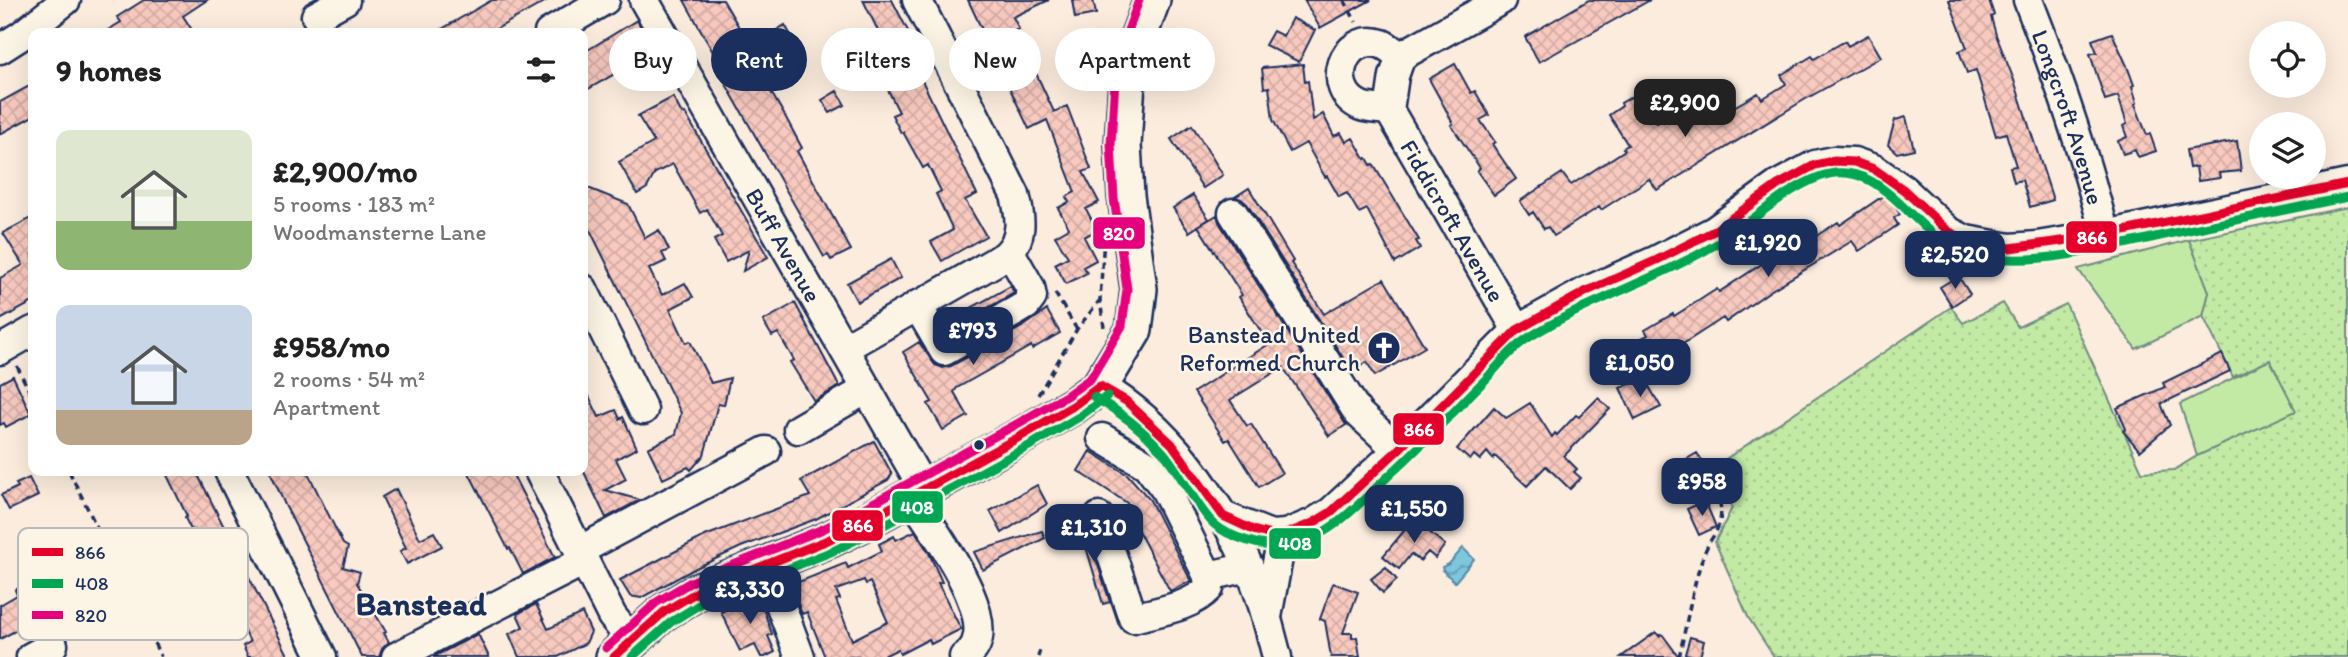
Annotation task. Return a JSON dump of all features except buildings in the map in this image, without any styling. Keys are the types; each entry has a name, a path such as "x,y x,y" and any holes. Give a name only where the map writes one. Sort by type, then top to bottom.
{"main road":[{"path":"623,649 664,612 698,592 828,540 1073,406 1100,386 1134,330 1136,317 1139,289 1122,145 1128,66 1152,0"}],"street":[{"path":"31,28 66,0"},
{"path":"316,16 345,0"},
{"path":"557,28 605,0"},
{"name":"Buff Avenue","path":"644,0 867,389 966,583 980,629 978,643 971,653 964,657"},
{"path":"844,348 1010,252 1020,234 1020,214 1015,195 917,0"},
{"path":"1401,56 1501,0"},
{"name":"Longcroft Avenue","path":"2028,0 2084,155 2105,235"},
{"path":"0,49 28,30"},
{"name":"Fiddicroft Avenue","path":"1389,110 1361,106 1348,96 1341,84 1340,69 1348,51 1365,43 1382,44 1401,56 1394,76 1389,110 1517,330"},
{"path":"1223,516 1270,535 1286,534 1313,523 1331,512 1398,450 1517,330 1587,291 1657,261 1714,231 1778,184 1815,165 1833,160 1854,162 1874,169 1903,190 1948,231 1966,240 2010,248 2105,235 2348,184"},
{"path":"1233,213 1358,413 1398,450"},
{"path":"917,305 944,351 1017,311 1031,298 1030,287 1010,252"},
{"path":"588,313 593,337 643,410"},
{"path":"3,348 28,334"},
{"path":"1100,386 1126,401 1172,444 1223,516 1249,567 1277,657"},
{"path":"798,429 867,389"},
{"path":"1099,517 1133,618 1180,605 1200,597 1209,588 1209,576 1165,489 1147,465 1102,438"},
{"path":"1147,465 1172,444"},
{"path":"396,657 582,556 766,451"},
{"path":"232,476 322,657"},
{"path":"542,476 612,616 623,649"},
{"path":"1267,619 1278,558 1286,534"},
{"path":"765,564 800,657"},
{"path":"1209,576 1249,567"}],"path":[{"path":"1034,402 1077,329 1100,300"},
{"path":"72,476 98,528"},
{"path":"1679,657 1705,552 1719,528 1722,517 1720,503"},
{"path":"42,651 62,640"},
{"path":"153,640 161,657"},
{"path":"1038,657 1040,650"}],"green space":[{"path":"2348,207 2348,657 1774,657 1748,617 1715,542 1732,508 1717,465 1951,307 1963,323 2003,303 2018,327 2066,304 2142,472 2174,470 2197,456 2295,411 2270,360 2233,377 2203,316 2209,292 2189,240"},
{"path":"2189,240 2209,292 2203,316 2136,349 2078,269"},
{"path":"2270,360 2296,411 2197,456 2180,404"}],"water":[{"path":"1463,548 1474,559 1455,582 1442,567 1449,564"}],"transit line":[{"name":"820","path":"606,648 657,602 691,582 823,529 853,514 1017,424 1091,378 1122,326 1127,289 1114,198 1111,144 1116,64 1139,0"},
{"name":"866","path":"1100,386 1126,401 1172,444 1223,516 1253,530 1271,535 1286,534 1331,512 1398,450 1517,330 1587,291 1714,231 1778,185 1815,165 1833,161 1854,162 1874,169 1904,190 1948,231 1966,240 2010,248 2105,235 2348,184"},
{"name":"408","path":"1094,397 1130,421 1163,452 1201,508 1220,529 1247,541 1283,546 1316,536 1345,516 1420,446 1522,342 1575,312 1697,255 1732,234 1793,190 1819,177 1841,173 1861,176 1879,186 1945,243 1963,252 2013,259 2096,250 2348,197"},
{"name":"866","path":"614,657 664,612 697,592 859,525 1023,435 1073,406 1100,386"},
{"name":"408","path":"632,657 671,622 702,603 864,536 1029,446 1079,417 1107,396"}],"place":[{"name":"Banstead United Reformed Church","path":"1384,348"}],"district":[{"name":"Banstead","path":"421,604"}]}
